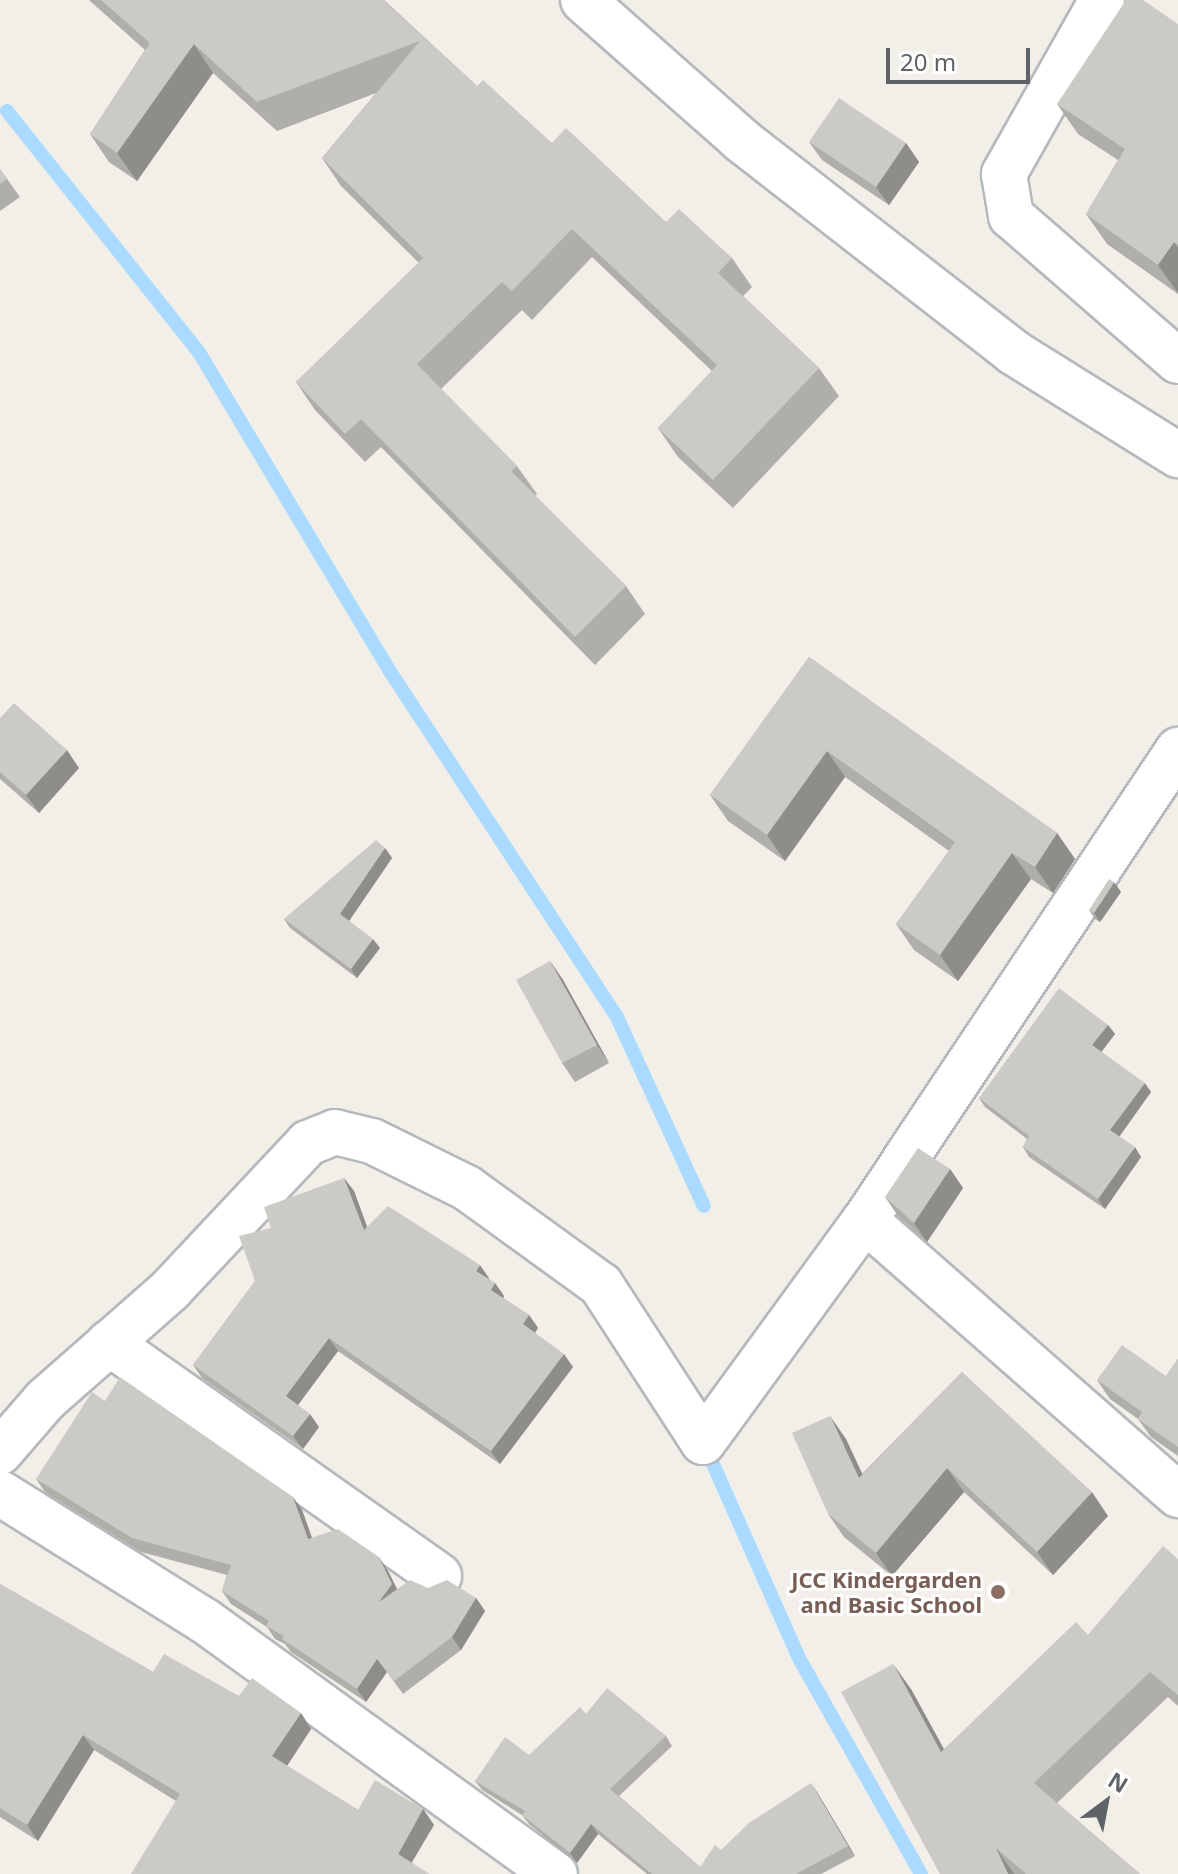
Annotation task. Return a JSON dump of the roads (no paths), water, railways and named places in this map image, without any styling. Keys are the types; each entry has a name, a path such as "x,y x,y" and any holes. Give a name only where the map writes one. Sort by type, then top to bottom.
{"street":[{"path":"583,0 741,140 1013,352 1178,455"},
{"path":"1102,0 1004,174 1011,216 1178,361"},
{"path":"0,1452 45,1400 170,1290 308,1143 335,1132 372,1141 467,1188 601,1285 703,1442 865,1220 1178,750"},
{"path":"865,1220 1178,1495"},
{"path":"109,1343 439,1576"},
{"path":"0,1493 205,1621 555,1874"}],"waterway":[{"path":"7,111 200,354 389,670 616,1015 704,1206"},
{"path":"705,1446 800,1660 921,1874"}],"place":[{"name":"JCC Kindergarden and Basic School","path":"998,1592"}]}
